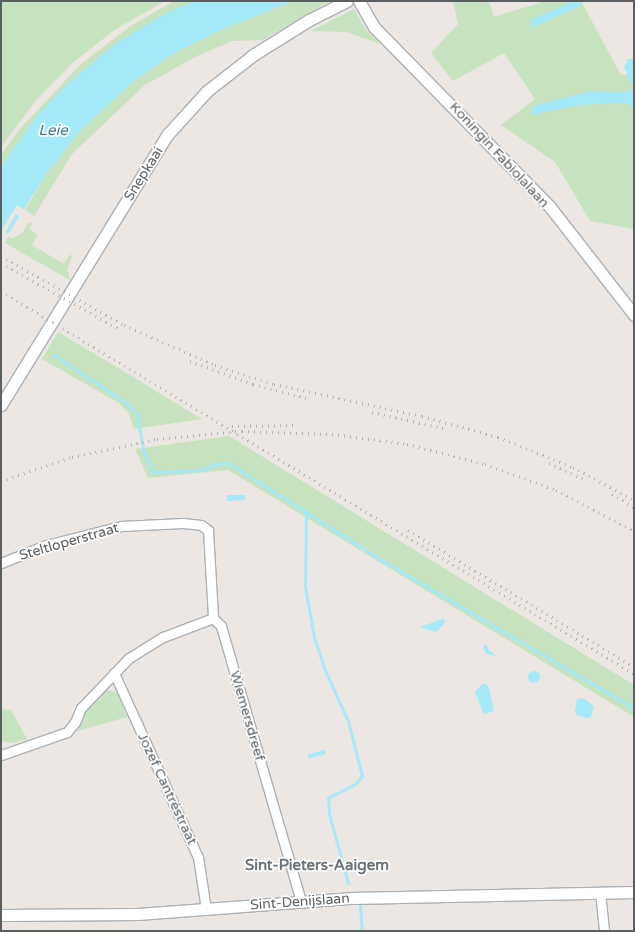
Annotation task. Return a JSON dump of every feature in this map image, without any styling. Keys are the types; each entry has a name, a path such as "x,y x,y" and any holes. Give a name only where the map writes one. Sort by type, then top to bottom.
{"street":[{"name":"Snepkaai","path":"1,405 173,128 207,90 252,55 309,20 347,1"},
{"name":"Koningin Fabiolalaan","path":"359,1 374,27 550,207 634,314"},
{"name":"Steltloperstraat","path":"1,563 52,543 121,526 183,523 201,525 208,530"},
{"name":"Wiemersdreef","path":"208,530 213,618 221,626 301,902"},
{"path":"1,755 67,732 72,727 81,708 114,673 146,646 163,637 213,618"},
{"name":"Jozef Cantréstraat","path":"114,673 198,857 206,909"},
{"path":"600,892 604,931"},
{"name":"Sint-Denijslaan","path":"1,915 123,915 301,902 634,892"}],"green space":[{"path":"1,1 165,1 116,29 76,60 37,99 1,147"},
{"path":"174,1 196,1 38,114 1,168 1,155 19,130 80,65 129,27"},
{"path":"294,1 330,1 263,40 232,41 197,56 145,85 72,154 34,216 25,210 49,170 80,131 135,80 176,52 223,29"},
{"path":"453,1 489,1 494,17 545,1 581,1 621,75 634,74 634,229 590,221 555,162 501,125 535,99 504,53 453,81 431,53 458,24"},
{"path":"354,9 366,30 382,45 347,32 311,31"},
{"path":"29,222 32,224 29,229 38,235 32,245 64,264 70,254 72,257 67,269 70,280 5,243 8,237 13,238 22,233"},
{"path":"58,332 202,419 134,429 129,414 119,403 42,359"},
{"path":"229,436 634,685 634,717 228,470 148,478 135,449"},
{"path":"106,690 117,692 127,717 78,731 84,713"},
{"path":"1,709 11,710 27,739 13,743 1,741"}],"water":[{"name":"Leie","path":"195,1 294,1 223,29 176,52 135,80 80,131 49,170 1,245 1,168 38,114 74,78 118,42 163,15"},
{"path":"573,1 584,1 578,7 533,27 530,26 531,20"},
{"path":"628,59 634,59 634,89 624,67"},
{"path":"634,89 634,108 625,103 580,105 530,115 533,106 590,91 625,92"},
{"path":"227,495 245,495 245,500 227,501"},
{"path":"442,619 445,620 444,624 436,632 420,627"},
{"path":"486,644 489,650 496,656 486,654 483,646"},
{"path":"532,671 536,671 540,677 536,683 532,683 528,679 528,675"},
{"path":"482,684 486,684 489,688 494,711 484,714 475,692"},
{"path":"583,698 594,706 591,717 587,718 577,715 575,711 577,699"},
{"path":"325,750 326,754 309,758 308,754"}],"pier":[{"path":"17,205 25,210 20,217 16,214 5,233 10,234 1,247 1,231"}],"waterway":[{"path":"54,355 125,402 137,414 144,453 153,472 205,470 210,466 227,462 378,558 634,708"},
{"path":"306,513 305,586 314,637 324,668 348,721 362,776 355,784 328,798 329,814 348,883"},
{"path":"360,905 362,931"}],"railway":[{"path":"1,256 124,325 215,365 274,384 422,416 498,437 573,467 634,500"},
{"path":"1,263 119,329"},
{"path":"1,291 634,674"},
{"path":"190,361 253,384 310,399"},
{"path":"372,412 447,429"},
{"path":"232,426 296,425"},
{"path":"1,481 72,457 157,439 242,431 332,434 407,444 485,464 556,490 634,531"},
{"path":"549,463 585,480"},
{"path":"612,494 634,507"},
{"path":"408,530 634,667"}],"district":[{"name":"Sint-Pieters-Aaigem","path":"317,866"}]}
